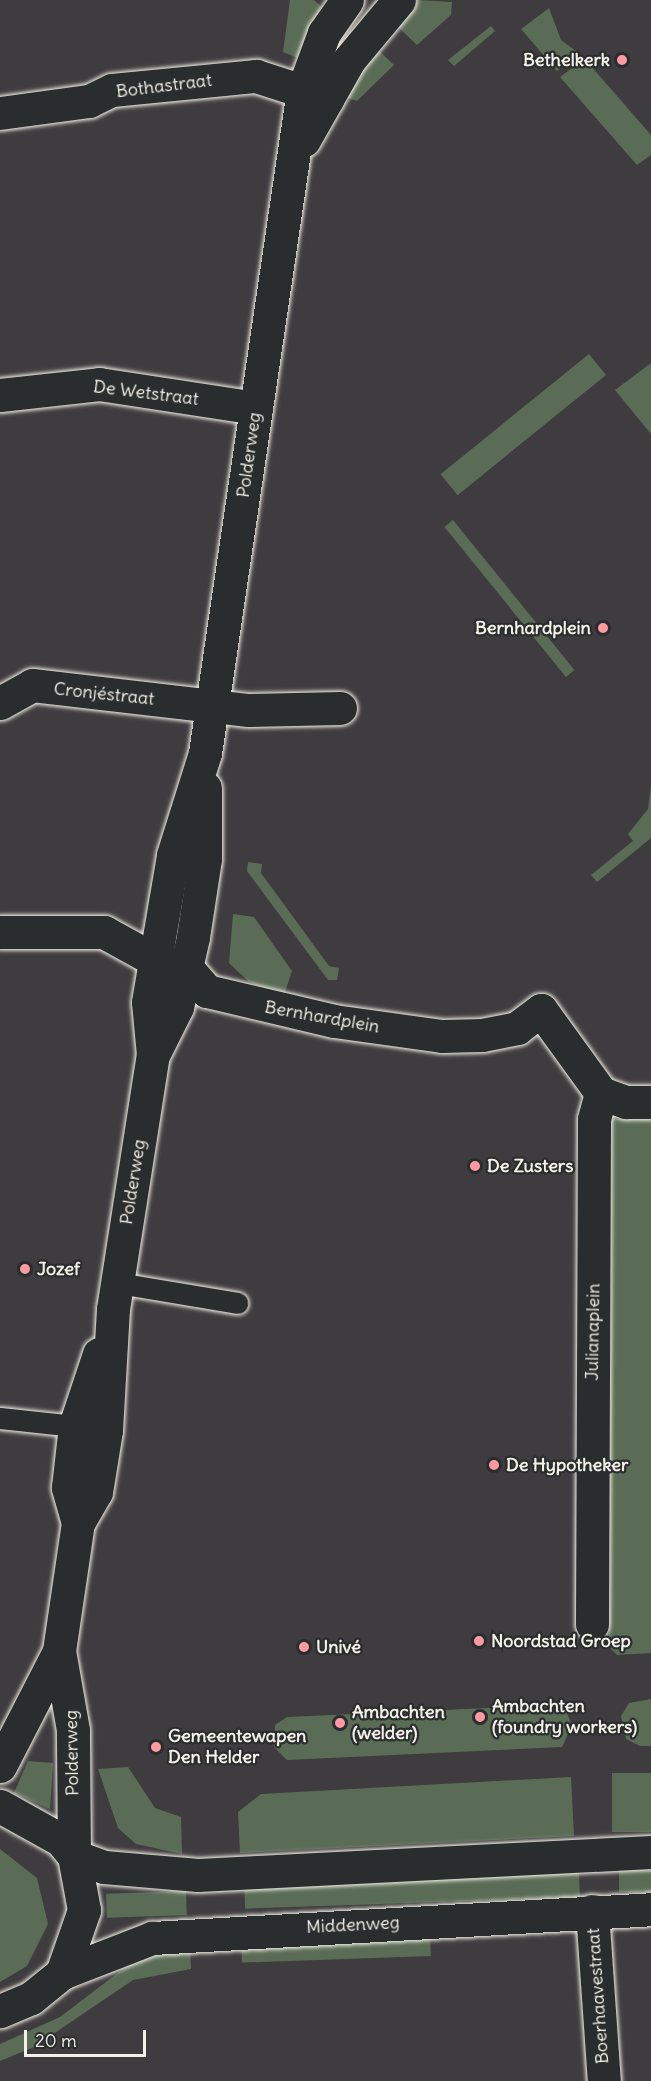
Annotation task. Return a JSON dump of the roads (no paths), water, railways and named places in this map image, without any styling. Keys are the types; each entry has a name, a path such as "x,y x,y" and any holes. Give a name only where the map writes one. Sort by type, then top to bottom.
{"main road":[{"name":"Polderweg","path":"153,1054 177,1007 205,859 205,753 294,157 315,94 324,33 347,0"},
{"name":"Polderweg","path":"315,94 399,0"},
{"name":"Bothastraat","path":"0,113 89,101 112,90 256,76 315,94"},
{"name":"De Wetstraat","path":"0,396 99,384 256,408"},
{"name":"Cronjéstraat","path":"0,703 32,686 212,706"},
{"path":"212,706 249,710 340,708"},
{"name":"Polderweg","path":"62,1973 84,1910 74,1856 73,1730 59,1651 78,1523 96,1492 116,1296 153,1054 148,1002 173,855 205,753"},
{"path":"0,932 104,932 155,960 186,967"},
{"name":"Bernhardplein","path":"186,967 207,991 270,1009 442,1036 517,1028 541,1010 601,1093"},
{"path":"601,1093 626,1102 651,1102"},
{"name":"Julianaplein","path":"592,1624 594,1119 601,1093"},
{"name":"Polderweg","path":"78,1523 68,1487 75,1426 116,1296"},
{"name":"Polderweg","path":"0,1766 59,1651"},
{"path":"0,1806 51,1832 74,1856 104,1867 198,1875 651,1852"},
{"name":"Middenweg","path":"62,1973 152,1938 651,1909"},
{"name":"Boerhaavestraat","path":"592,1911 604,2081"},
{"path":"0,2011 31,1998 62,1973"}],"lane":[{"path":"116,1296 237,1303"},
{"path":"0,1418 75,1426"}],"place":[{"name":"Bethelkerk","path":"622,60"},
{"name":"Bernhardplein","path":"603,628"},
{"name":"De Zusters","path":"475,1166"},
{"name":"Jozef","path":"25,1269"},
{"name":"De Hypotheker","path":"494,1465"},
{"name":"Noordstad Groep","path":"479,1641"},
{"name":"Univé","path":"304,1647"},
{"name":"Ambachten (foundry workers)","path":"480,1717"},
{"name":"Ambachten (welder)","path":"340,1723"},
{"name":"Gemeentewapen Den Helder","path":"156,1747"}]}
